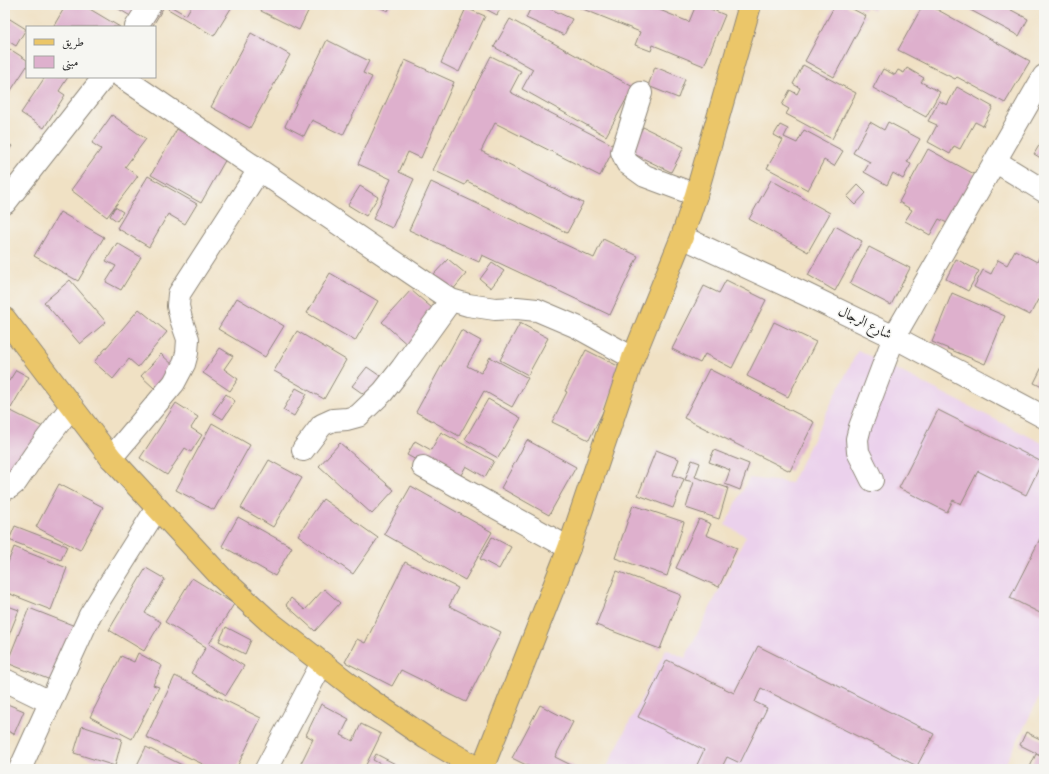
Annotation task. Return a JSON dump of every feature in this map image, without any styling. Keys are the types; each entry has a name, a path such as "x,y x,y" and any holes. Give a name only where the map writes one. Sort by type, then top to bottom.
{"main road":[{"path":"5,319 111,458 222,578 272,624 366,697 426,738 480,769 569,548 633,358 682,237 696,195 750,5"}],"street":[{"path":"137,26 150,5"},
{"path":"872,480 858,452 857,440 860,427 894,337 1044,76"},
{"path":"5,203 103,78"},
{"path":"123,78 451,300 468,305 495,309 517,308 537,310 577,327 633,358"},
{"path":"641,93 622,152 627,163 645,176 696,195"},
{"path":"995,161 1044,191"},
{"path":"111,458 174,383 184,364 188,340 179,313 179,294 259,170"},
{"name":"شارع الرجال","path":"682,237 894,337 1044,417"},
{"path":"303,450 322,425 333,420 347,419 358,416 383,392 451,300"},
{"path":"5,489 16,482 35,454 72,406"},
{"path":"423,467 569,548"},
{"path":"20,769 90,615 157,508"},
{"path":"266,769 322,663"},
{"path":"5,680 50,702"}],"shaded area":[{"path":"858,350 1044,444 1044,688 1003,769 606,769 666,649 685,658 746,536 725,525 749,478 791,483"}],"building":[{"path":"66,5 83,5 118,26 54,26"},
{"path":"112,5 165,5 153,26 147,26"},
{"path":"192,5 233,5 214,36 168,9 170,6 186,15"},
{"path":"264,5 311,5 299,30 261,11"},
{"path":"374,5 391,5 388,11"},
{"path":"478,5 502,5 497,15"},
{"path":"532,5 542,5 572,19 564,35 526,18"},
{"path":"573,5 651,5 650,6 689,22 696,5 701,5 725,15 704,66 653,45 651,51 635,45 640,32"},
{"path":"835,5 845,5 866,16 834,77 805,61"},
{"path":"854,5 876,5 874,10 866,6 864,10"},
{"path":"923,5 929,5 1030,61 1005,103 957,77 955,79 898,50"},
{"path":"961,5 1002,5 1028,19 1019,36"},
{"path":"466,8 485,16 459,72 441,63"},
{"path":"5,16 26,29 16,46 5,39"},
{"path":"510,19 633,87 606,136 522,89 533,69 494,47"},
{"path":"251,33 290,55 250,128 211,107"},
{"path":"327,40 369,61 363,73 372,77 343,135 312,120 304,136 285,126"},
{"path":"5,46 26,59 26,68 8,95 5,93"},
{"path":"491,56 521,71 510,92 615,146 600,176 495,123 481,151 583,203 567,233 467,181 465,185 433,170"},
{"path":"405,60 454,82 421,158 408,152 399,172 414,179 392,228 373,219 391,179 358,164"},
{"path":"803,65 856,93 832,139 786,114 789,109 782,105 790,90 797,94 800,88 793,84"},
{"path":"655,67 685,79 678,98 648,86"},
{"path":"907,68 924,78 921,82 940,92 926,117 873,88 883,69 895,75 898,70 904,73"},
{"path":"44,78 67,78 59,91 65,95 44,128 21,113"},
{"path":"957,87 993,107 983,126 975,122 960,149 954,146 950,154 928,142 937,125 928,121 939,101 947,105"},
{"path":"112,115 146,139 125,167 138,176 107,217 71,190 101,149 92,143"},
{"path":"870,122 884,130 888,122 920,139 907,162 911,164 903,179 893,173 887,185 864,172 870,162 853,153"},
{"path":"780,125 788,129 784,137 797,143 804,130 843,151 834,166 824,160 808,190 767,168 783,140 774,135"},
{"path":"643,127 684,147 671,172 630,152"},
{"path":"177,129 227,157 201,203 151,175"},
{"path":"1044,137 1044,160 1034,154"},
{"path":"5,141 12,146 5,156"},
{"path":"928,149 976,175 949,224 939,219 930,235 905,221 912,210 899,202"},
{"path":"148,176 197,204 185,224 168,214 149,247 117,228"},
{"path":"771,180 830,213 808,252 749,219"},
{"path":"431,182 594,258 603,239 638,256 610,315 482,255 479,262 409,230"},
{"path":"858,185 866,193 855,205 847,197"},
{"path":"360,186 378,197 366,216 348,205"},
{"path":"115,207 123,212 117,221 110,216"},
{"path":"60,212 104,237 78,281 34,256"},
{"path":"835,226 862,241 835,291 808,275"},
{"path":"117,243 141,257 121,290 106,282 116,266 106,261"},
{"path":"869,247 910,268 891,305 850,284"},
{"path":"1044,248 1044,288 1030,315 974,287 983,270 991,274 998,260 1007,265 1015,250 1037,262"},
{"path":"448,259 466,274 452,291 433,275"},
{"path":"956,259 979,271 968,291 946,279"},
{"path":"492,263 504,271 491,288 480,279"},
{"path":"330,273 378,301 355,341 307,313"},
{"path":"70,280 106,322 80,344 44,302"},
{"path":"726,280 766,300 732,368 705,354 700,363 672,349 704,286 719,293"},
{"path":"411,290 439,314 410,347 382,322"},
{"path":"952,293 1005,316 985,364 932,342"},
{"path":"237,298 284,326 265,357 218,329"},
{"path":"139,309 167,332 138,367 129,359 113,379 94,362"},
{"path":"774,322 816,342 788,397 747,376"},
{"path":"520,323 548,338 528,375 500,360"},
{"path":"461,330 481,341 467,366 481,373 490,357 528,378 512,407 484,391 459,436 416,412"},
{"path":"297,331 346,360 324,399 274,371"},
{"path":"220,348 233,356 224,369 238,379 230,391 203,373"},
{"path":"586,350 624,369 589,440 552,422 567,392 565,391"},
{"path":"161,354 174,366 154,388 141,376"},
{"path":"1044,363 1044,388 1034,383"},
{"path":"367,367 383,378 369,398 352,386"},
{"path":"709,369 814,422 790,471 684,418"},
{"path":"16,370 29,377 11,408 5,404 5,379 9,381"},
{"path":"296,388 307,394 294,416 283,410"},
{"path":"226,394 235,401 223,419 213,413"},
{"path":"488,399 521,418 498,458 465,439"},
{"path":"176,403 198,417 191,428 202,435 191,452 185,448 167,475 140,458"},
{"path":"938,410 1042,462 1026,495 978,471 961,504 953,500 947,512 899,488"},
{"path":"11,411 43,427 17,478 5,472 5,423"},
{"path":"212,423 250,445 214,510 176,490"},
{"path":"441,432 494,461 485,477 466,466 457,482 407,455 415,441 431,450"},
{"path":"527,440 576,467 549,515 501,488"},
{"path":"340,443 394,490 372,514 319,466"},
{"path":"656,450 679,459 673,475 684,479 673,508 638,495"},
{"path":"714,450 749,464 740,490 725,484 730,470 709,462"},
{"path":"269,460 302,478 273,527 241,508"},
{"path":"692,460 700,463 695,477 728,488 719,519 686,508 694,482 685,480"},
{"path":"59,484 103,507 80,550 36,527"},
{"path":"411,486 492,532 465,580 384,534"},
{"path":"323,499 378,538 353,574 298,535"},
{"path":"633,505 684,522 667,576 615,558"},
{"path":"238,517 292,547 275,576 222,546"},
{"path":"699,519 711,524 706,535 737,548 719,587 676,568"},
{"path":"15,526 67,546 61,560 9,540"},
{"path":"1044,531 1044,615 1010,598"},
{"path":"492,537 511,547 499,569 480,559"},
{"path":"14,547 67,568 51,610 5,592 5,570"},
{"path":"405,562 458,588 449,606 501,632 466,702 401,670 392,686 345,662 357,639 365,643"},
{"path":"146,568 165,579 145,613 161,622 144,651 109,630"},
{"path":"617,571 681,595 660,649 596,625"},
{"path":"192,578 234,604 209,644 244,666 226,695 191,673 206,647 165,622"},
{"path":"324,589 340,603 315,631 286,605 291,598 305,610"},
{"path":"5,605 19,610 5,645"},
{"path":"29,608 75,626 53,681 7,663"},
{"path":"226,627 251,640 245,654 219,641"},
{"path":"758,646 934,734 917,766 761,688 755,702 767,708 740,763 727,757 721,769 695,769 704,750 638,717 667,660 734,693"},
{"path":"138,653 162,666 153,685 159,687 132,739 90,717 121,656 134,662"},
{"path":"175,676 261,718 236,769 213,769 146,737"},
{"path":"5,703 24,711 14,734 5,730"},
{"path":"321,704 349,719 341,735 353,741 361,724 381,734 364,769 298,769 313,739 306,735"},
{"path":"540,705 573,722 555,757 579,769 534,769 512,758"},
{"path":"82,726 122,739 115,766 74,753"},
{"path":"1026,732 1044,741 1044,757 1020,745"},
{"path":"146,747 190,769 135,769"},
{"path":"376,754 405,769 385,769 386,767 373,760"},
{"path":"1036,754 1044,758 1044,769 1029,769"}]}
